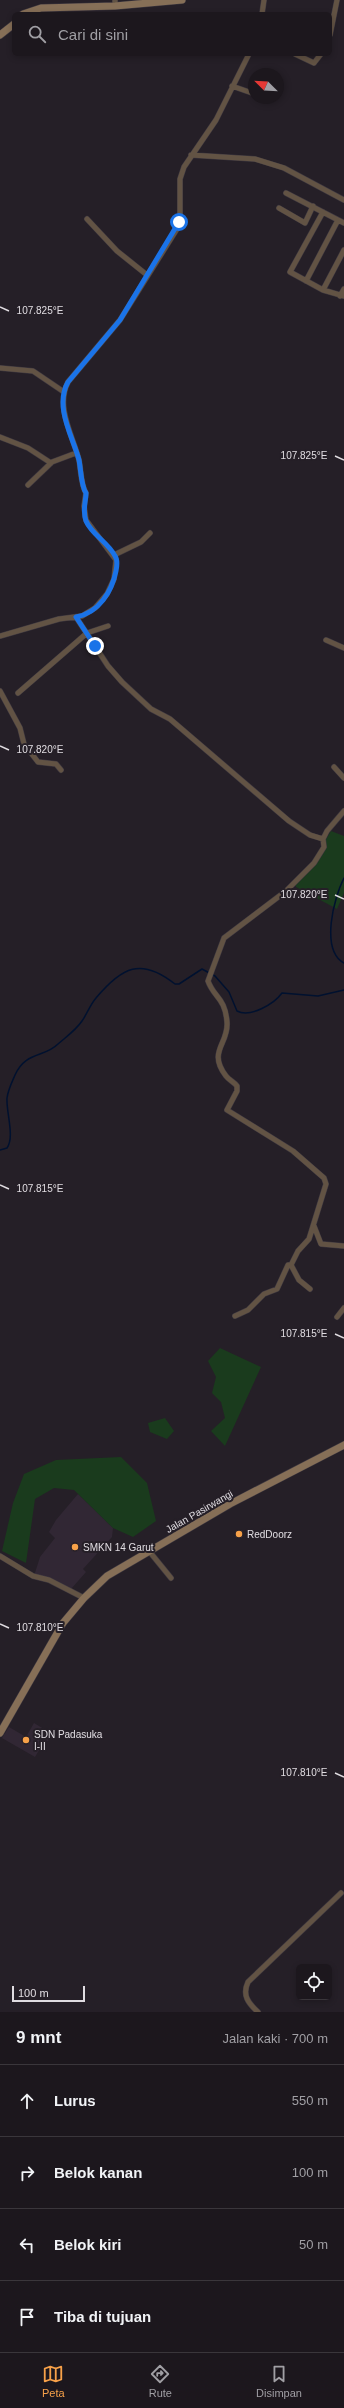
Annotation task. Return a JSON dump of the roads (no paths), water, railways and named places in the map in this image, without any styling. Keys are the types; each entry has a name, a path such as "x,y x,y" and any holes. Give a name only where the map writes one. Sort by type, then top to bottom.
{"street":[{"path":"29,12 41,8 182,0"},
{"path":"262,12 264,0"},
{"path":"332,25 337,0"},
{"path":"0,35 12,26"},
{"path":"0,636 76,617 96,608 114,582 117,565 114,555 94,533 86,520 84,506 86,493 83,489 82,471 65,417 64,392 68,382 120,320 178,225 181,174 191,156 216,120 248,56"},
{"path":"300,56 314,62 318,56"},
{"path":"232,86 248,92"},
{"path":"191,156 255,160 284,168 344,200"},
{"path":"286,193 313,206 344,224"},
{"path":"279,208 305,223 313,206"},
{"path":"323,212 290,272 323,290 342,296 344,289"},
{"path":"87,219 117,251 147,275"},
{"path":"306,281 338,220"},
{"path":"323,290 344,250"},
{"path":"0,368 34,371 64,392"},
{"path":"3,437 28,448 50,464"},
{"path":"28,485 50,464 76,453"},
{"path":"114,555 141,542 150,533"},
{"path":"76,617 108,666 122,682 151,709 170,719 289,821 310,835 323,838"},
{"path":"18,693 88,634 108,626"},
{"path":"326,640 344,648"},
{"path":"0,691 20,728 24,744 38,762 56,764 61,770"},
{"path":"334,767 344,778"},
{"path":"235,1316 248,1310 264,1294 276,1289 288,1265 291,1265 298,1251 307,1242 324,1192 324,1178 293,1151 227,1110 237,1091 237,1086 227,1077 219,1064 217,1054 226,1032 227,1023 222,1001 208,982 209,977 224,938 286,891 314,863 324,847 323,838 344,811"},
{"path":"314,1224 321,1244 344,1246"},
{"path":"291,1265 299,1280 310,1289"},
{"path":"337,1318 344,1308"},
{"name":"Jalan Pasirwangi","path":"0,1733 54,1638 84,1598 107,1576 230,1504 344,1445"},
{"path":"149,1551 171,1578"},
{"path":"0,1556 33,1576 49,1580 84,1598"},
{"path":"258,2012 245,1996 244,1990 248,1982 341,1893"}],"waterway":[{"path":"344,878 336,897 331,923 332,947 337,956 344,963"},
{"path":"0,1150 7,1148 9,1143 10,1131 7,1098 11,1083 19,1067 30,1058 53,1048 71,1033 82,1021 96,998 105,987 123,973 132,969 142,968 152,970 175,984 179,984 202,969 215,976 229,992 237,1011 242,1013 248,1013 261,1009 282,993 318,996 344,990"}],"place":[{"name":"RedDoorz","path":"239,1534"},
{"name":"SMKN 14 Garut","path":"75,1547"},
{"name":"SDN Padasuka I-II","path":"26,1740"}]}
